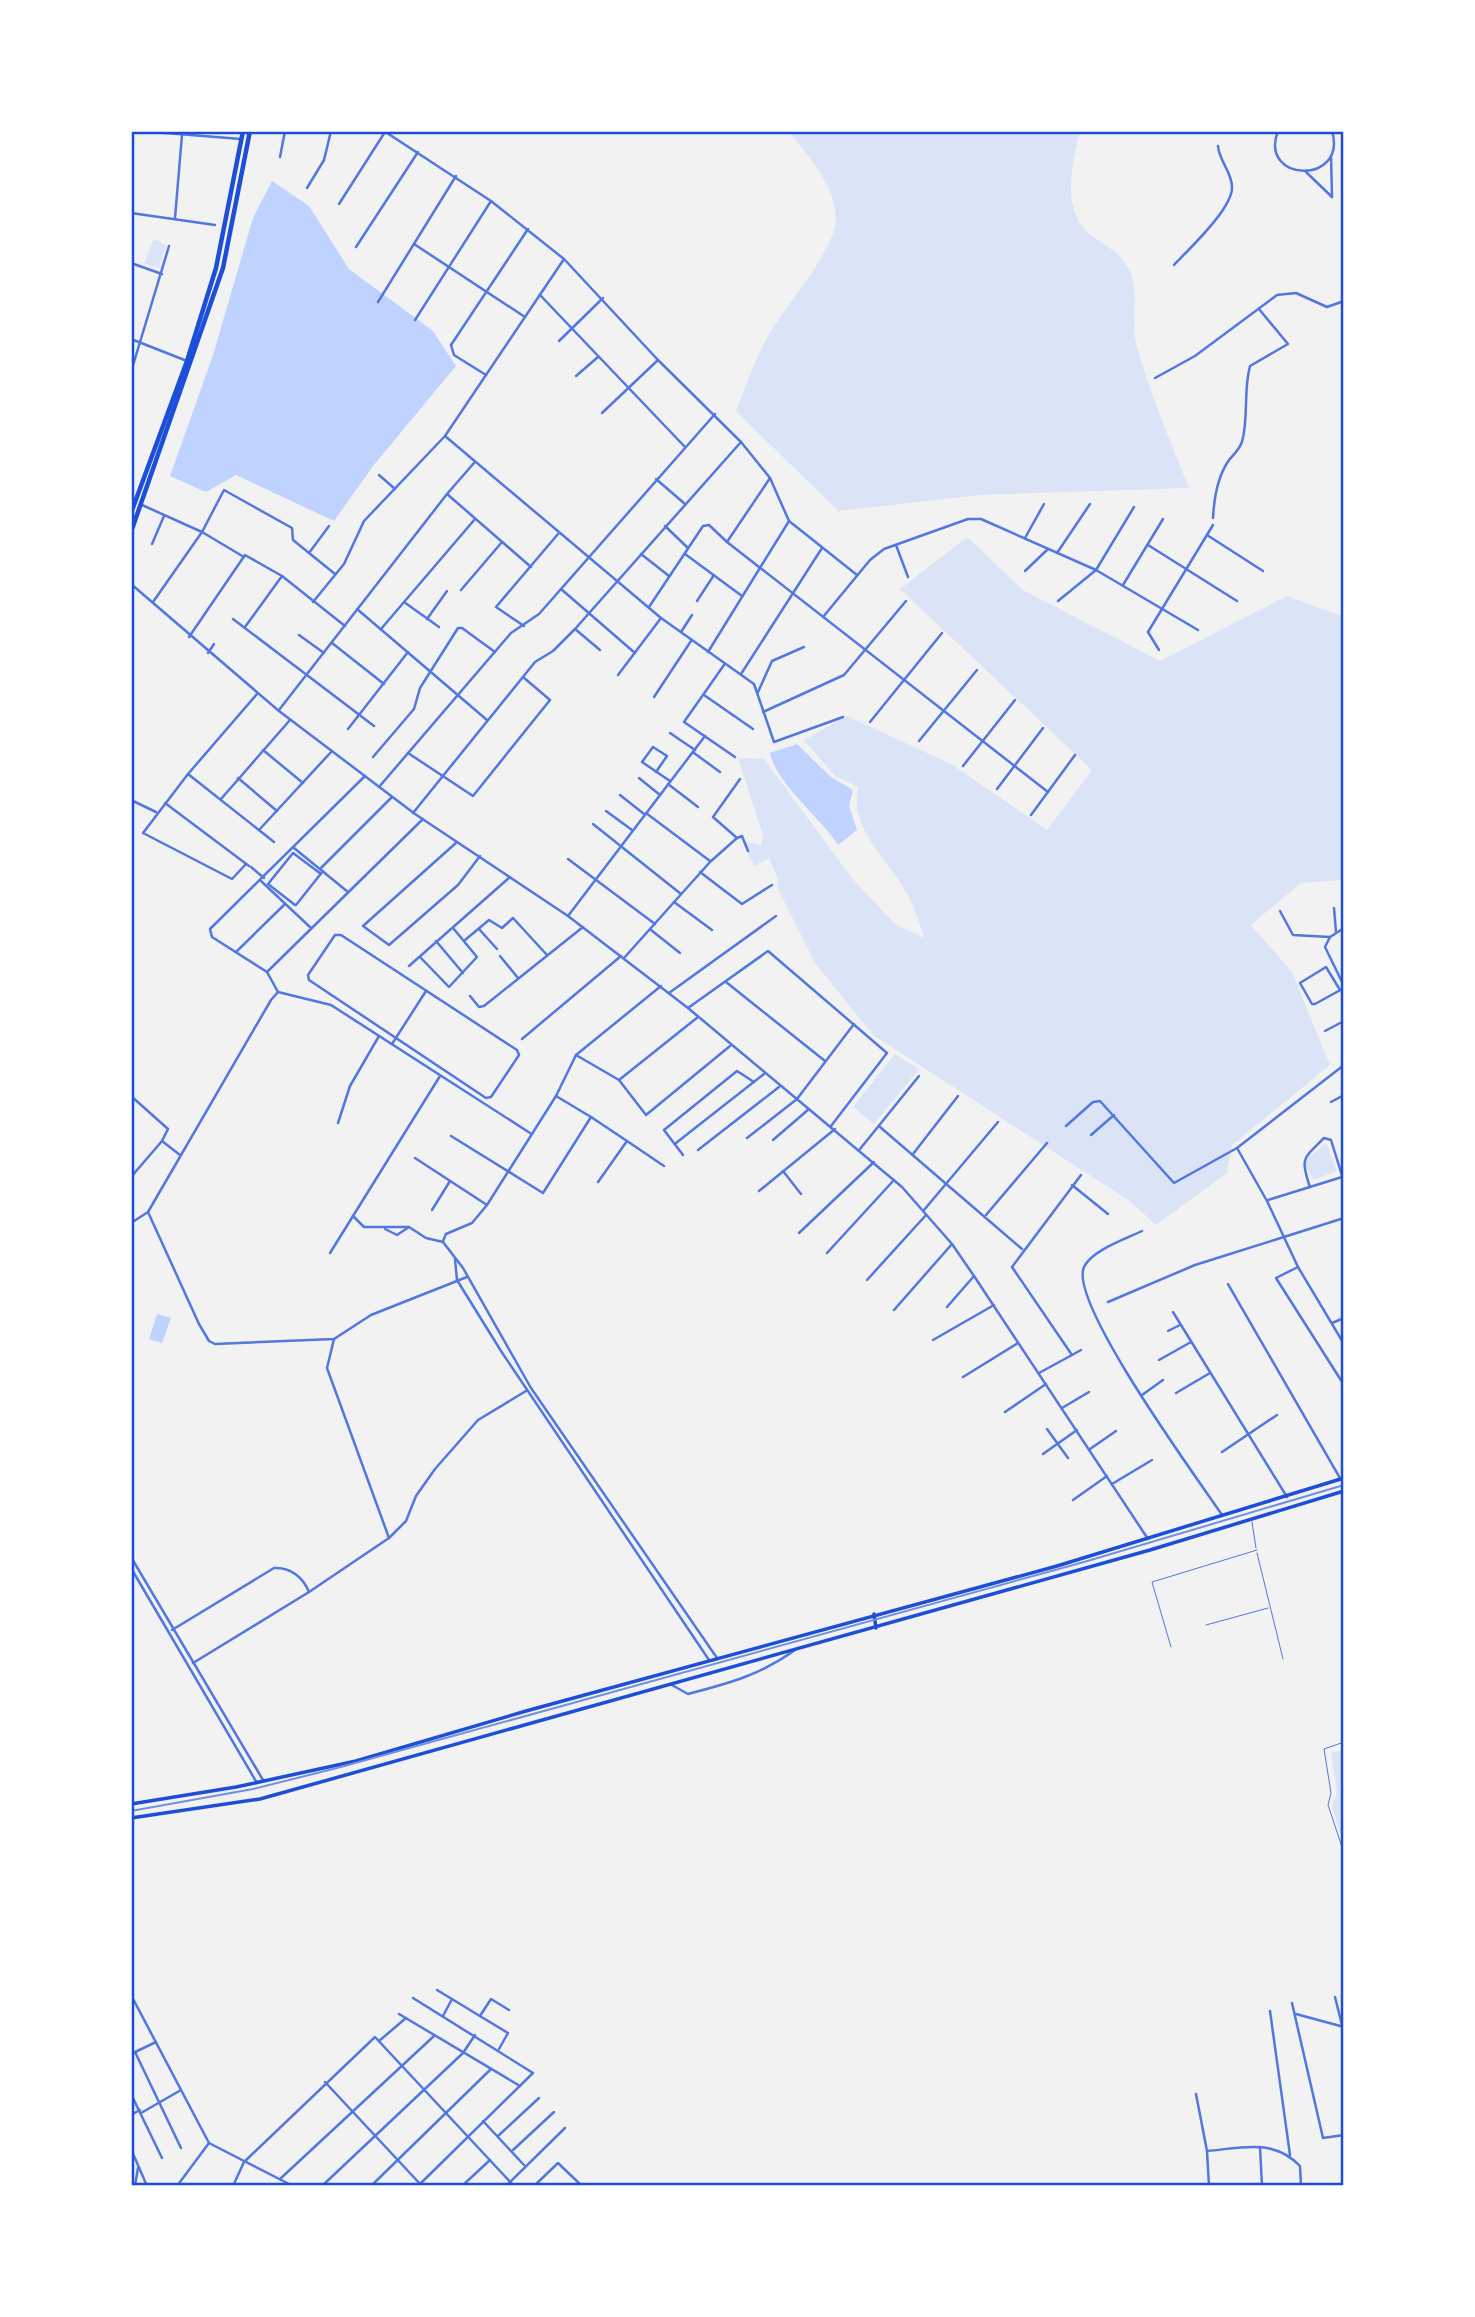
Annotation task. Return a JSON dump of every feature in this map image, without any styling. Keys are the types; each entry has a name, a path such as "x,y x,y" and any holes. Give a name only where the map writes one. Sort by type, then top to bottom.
{"highway":[{"path":"131,513 187,360 223,242 243,131"},
{"path":"131,532 229,243 250,131"},
{"path":"223,242 229,243"}],"main road":[{"path":"131,1804 257,1783 362,1760 709,1660 1148,1539 1342,1479"},
{"path":"131,1818 260,1800 876,1628 1344,1491"},
{"path":"874,1614 876,1628"},
{"path":"362,1760 365,1771"}],"street":[{"path":"139,131 241,139"},
{"path":"307,188 324,160 331,131"},
{"path":"339,204 385,131 491,201 564,259 603,298 658,360 741,442 770,478 789,521 857,575"},
{"path":"1278,131 1275,140 1278,156 1290,168 1306,172 1332,197 1331,156"},
{"path":"1306,172 1324,164 1331,156 1334,148 1332,131"},
{"path":"280,157 285,133"},
{"path":"175,218 182,135"},
{"path":"1174,265 1213,223 1232,191 1232,183 1221,162 1217,146"},
{"path":"356,247 418,152"},
{"path":"378,302 456,176"},
{"path":"415,320 491,201"},
{"path":"131,213 215,225"},
{"path":"486,374 454,355 451,345 528,229"},
{"path":"414,244 525,317"},
{"path":"131,372 169,246"},
{"path":"313,602 351,550 364,522 445,436 564,259"},
{"path":"131,263 162,274"},
{"path":"1155,378 1195,356 1283,293 1304,296 1327,307 1344,301"},
{"path":"540,295 685,447"},
{"path":"559,341 603,298"},
{"path":"1213,518 1216,489 1222,473 1242,440 1246,425 1245,384 1250,366 1288,344 1259,309"},
{"path":"131,339 187,360"},
{"path":"576,376 598,357"},
{"path":"602,413 658,360"},
{"path":"379,787 510,634 524,626 561,589 715,414"},
{"path":"445,436 558,534 661,618 754,684 774,742 843,717"},
{"path":"414,813 535,662 552,651 575,629 741,442"},
{"path":"279,711 474,463"},
{"path":"379,475 395,489"},
{"path":"727,542 770,478"},
{"path":"656,479 685,504"},
{"path":"152,602 202,532 223,490 292,528 293,540 335,574"},
{"path":"447,494 531,568"},
{"path":"1025,538 1044,504"},
{"path":"1057,553 1090,504"},
{"path":"142,505 202,532 282,576 345,626"},
{"path":"1058,601 1096,570 1134,507"},
{"path":"152,544 164,516"},
{"path":"381,629 475,519"},
{"path":"823,618 870,559 896,545 968,519 981,519 1096,570 1198,629"},
{"path":"1123,586 1163,519"},
{"path":"707,653 789,521"},
{"path":"649,607 706,524 758,568 1048,792"},
{"path":"1159,650 1148,634 1213,525"},
{"path":"309,553 330,526"},
{"path":"665,526 688,548"},
{"path":"524,626 496,607 558,534"},
{"path":"1208,535 1263,571"},
{"path":"461,590 502,542"},
{"path":"896,545 908,577"},
{"path":"1148,545 1237,601"},
{"path":"741,674 822,548"},
{"path":"1025,571 1048,549"},
{"path":"642,554 669,576"},
{"path":"684,554 742,596"},
{"path":"189,637 244,557"},
{"path":"697,601 714,575"},
{"path":"245,628 282,576"},
{"path":"131,584 189,637 290,720 414,813 568,916 661,986 779,1087 860,1149 894,1180 952,1244 1148,1539"},
{"path":"561,589 635,653"},
{"path":"427,619 447,591"},
{"path":"763,712 836,680 866,651 905,601"},
{"path":"404,602 439,627"},
{"path":"357,609 456,697 486,720"},
{"path":"681,633 692,615"},
{"path":"618,676 661,618"},
{"path":"233,619 374,726"},
{"path":"373,757 414,709 419,688 458,628 462,628 495,652"},
{"path":"575,629 600,650"},
{"path":"870,722 942,633"},
{"path":"299,635 324,653"},
{"path":"654,696 691,641"},
{"path":"332,643 384,684"},
{"path":"208,653 214,644"},
{"path":"758,692 772,661 804,647"},
{"path":"348,729 408,652"},
{"path":"724,665 684,722 735,757"},
{"path":"919,741 977,670"},
{"path":"408,753 473,796 550,700 523,677"},
{"path":"249,865 232,879 145,834 143,829 257,694"},
{"path":"704,695 753,729"},
{"path":"964,766 1016,699"},
{"path":"221,799 290,720"},
{"path":"997,789 1043,728"},
{"path":"670,733 720,772"},
{"path":"568,916 705,736"},
{"path":"656,772 667,757 653,747 642,762 698,807"},
{"path":"263,750 303,783"},
{"path":"259,830 332,751"},
{"path":"1031,815 1075,755"},
{"path":"188,774 274,842"},
{"path":"365,776 262,880 209,929 210,934 267,972 278,992 337,1009 530,1133"},
{"path":"238,778 277,811"},
{"path":"639,778 660,794"},
{"path":"737,838 713,817 740,779"},
{"path":"620,795 710,862"},
{"path":"291,909 321,871 393,797"},
{"path":"131,800 156,811"},
{"path":"165,803 249,865 285,904 312,928"},
{"path":"606,811 632,830"},
{"path":"267,972 423,819"},
{"path":"593,824 681,894"},
{"path":"522,1039 623,957 651,930 700,872 737,838 742,836 748,851"},
{"path":"457,842 363,926 388,946 458,885 480,856"},
{"path":"294,848 349,892"},
{"path":"295,905 268,884 292,854 321,871"},
{"path":"568,859 656,924"},
{"path":"700,872 742,904 772,885"},
{"path":"409,966 510,877"},
{"path":"674,902 712,930"},
{"path":"236,952 285,904"},
{"path":"1334,908 1336,932"},
{"path":"1280,911 1293,935 1330,937"},
{"path":"669,993 776,916"},
{"path":"464,941 492,919 502,928 513,918 547,955"},
{"path":"420,957 445,987 463,973 477,957 452,927"},
{"path":"470,996 482,1007 583,927"},
{"path":"1342,988 1325,947 1330,937 1344,928"},
{"path":"479,929 497,949"},
{"path":"651,930 680,953"},
{"path":"338,935 426,990 517,1049 519,1055 489,1098 341,1003 308,977 333,938 338,935"},
{"path":"436,942 463,973"},
{"path":"688,1008 768,951 887,1054 833,1128 759,1191"},
{"path":"500,956 518,978"},
{"path":"1326,967 1342,988 1312,1004 1300,983 1326,967"},
{"path":"726,982 825,1062"},
{"path":"443,1242 446,1234 472,1223 487,1205 530,1133 556,1096 576,1055 661,986"},
{"path":"392,1044 426,990"},
{"path":"131,1223 148,1212 278,992"},
{"path":"337,1009 341,1003"},
{"path":"360,1023 364,1017"},
{"path":"619,1080 698,1017"},
{"path":"1325,1031 1344,1021"},
{"path":"747,1138 797,1100 854,1024"},
{"path":"338,1123 350,1086 379,1036"},
{"path":"576,1055 619,1080 646,1115 730,1046"},
{"path":"425,1066 429,1060"},
{"path":"432,1071 436,1065"},
{"path":"1066,1126 1097,1100 1114,1115 1174,1183 1237,1148 1344,1065"},
{"path":"683,1155 664,1130 737,1071 754,1082"},
{"path":"674,1144 764,1074"},
{"path":"331,1253 440,1076"},
{"path":"860,1149 919,1076"},
{"path":"698,1150 779,1087"},
{"path":"1331,1102 1344,1095"},
{"path":"131,1096 168,1129 162,1141 131,1177"},
{"path":"556,1096 664,1166"},
{"path":"912,1154 958,1096"},
{"path":"773,1140 809,1109"},
{"path":"1091,1135 1114,1115"},
{"path":"451,1136 543,1193 591,1117"},
{"path":"867,1280 998,1122"},
{"path":"880,1127 986,1215 1022,1249"},
{"path":"1310,1187 1303,1166 1304,1158 1324,1138 1331,1140 1344,1182"},
{"path":"162,1141 180,1155"},
{"path":"598,1182 627,1141"},
{"path":"986,1215 1047,1143"},
{"path":"1237,1148 1267,1200 1298,1267 1344,1344"},
{"path":"415,1158 487,1205"},
{"path":"799,1233 874,1162"},
{"path":"783,1171 801,1194"},
{"path":"1072,1355 1012,1269 1022,1249 1081,1175"},
{"path":"1267,1200 1342,1177"},
{"path":"827,1253 894,1180"},
{"path":"432,1210 450,1181"},
{"path":"1072,1185 1108,1214"},
{"path":"148,1212 209,1341 334,1339 371,1315 467,1277"},
{"path":"353,1216 364,1227 410,1227 426,1238 443,1242 467,1277 556,1426 717,1658"},
{"path":"1108,1302 1195,1265 1344,1219"},
{"path":"384,1228 397,1234 410,1227"},
{"path":"1142,1231 1091,1258 1083,1268 1084,1291 1111,1349 1223,1516"},
{"path":"894,1310 952,1244"},
{"path":"454,1259 457,1280 526,1391 709,1660"},
{"path":"1298,1267 1276,1278 1344,1385"},
{"path":"947,1307 974,1276"},
{"path":"1228,1284 1342,1479"},
{"path":"933,1340 994,1304"},
{"path":"1173,1312 1287,1497"},
{"path":"1332,1323 1344,1318"},
{"path":"1168,1331 1180,1325"},
{"path":"334,1339 327,1368 388,1538"},
{"path":"1159,1360 1191,1342"},
{"path":"963,1377 1018,1343"},
{"path":"1040,1373 1081,1350"},
{"path":"1176,1394 1210,1373"},
{"path":"1142,1395 1163,1380"},
{"path":"1004,1412 1046,1384"},
{"path":"192,1663 309,1592 388,1538 407,1521 416,1496 435,1469 478,1420 526,1391"},
{"path":"1062,1408 1089,1392"},
{"path":"1222,1452 1277,1415"},
{"path":"551,1428 556,1426"},
{"path":"1047,1429 1069,1458"},
{"path":"1043,1454 1077,1430"},
{"path":"1090,1449 1116,1431"},
{"path":"1112,1484 1152,1460"},
{"path":"1073,1500 1107,1476"},
{"path":"131,1557 263,1781"},
{"path":"173,1630 274,1568 284,1567 296,1574 309,1592"},
{"path":"131,1568 257,1783"},
{"path":"668,1684 688,1694 756,1675 797,1648"},
{"path":"437,1990 508,2033 499,2050"},
{"path":"131,1995 209,2143 293,2186"},
{"path":"1335,1997 1344,2033"},
{"path":"326,2082 420,2185 533,2073 414,1998"},
{"path":"480,2016 491,1998 509,2010"},
{"path":"443,2016 452,1999"},
{"path":"1292,2003 1323,2138 1344,2135"},
{"path":"1270,2011 1290,2155"},
{"path":"399,2014 520,2087"},
{"path":"1296,2014 1343,2026"},
{"path":"379,2041 406,2018"},
{"path":"322,2186 463,2053 475,2035"},
{"path":"280,2186 281,2180 351,2111 434,2036"},
{"path":"233,2186 244,2162 375,2037 514,2186"},
{"path":"156,2042 133,2053 181,2148"},
{"path":"371,2186 491,2070"},
{"path":"131,2115 181,2090"},
{"path":"131,2094 162,2158"},
{"path":"1196,2094 1207,2151 1209,2186"},
{"path":"497,2136 539,2098"},
{"path":"512,2151 554,2112"},
{"path":"483,2122 525,2166"},
{"path":"506,2186 565,2128"},
{"path":"177,2186 209,2143"},
{"path":"1207,2151 1267,2145 1290,2155 1300,2166 1301,2186"},
{"path":"1260,2147 1262,2186"},
{"path":"131,2150 147,2186"},
{"path":"463,2186 490,2160"},
{"path":"534,2186 561,2163 582,2186"},
{"path":"135,2186 138,2167"},
{"path":"540,2180 545,2186"}],"lane":[{"path":"1251,1520 1283,1659"},
{"path":"1171,1647 1152,1583 1257,1550"},
{"path":"1206,1625 1270,1607"},
{"path":"1344,1742 1324,1749 1331,1793 1328,1805 1344,1853"}],"shaded area":[{"path":"788,131 1080,131 1072,173 1072,201 1082,226 1119,256 1130,272 1134,290 1137,347 1154,401 1189,488 980,495 838,511 736,411 763,345 825,251 835,225 833,199 828,186"},
{"path":"154,239 166,245 159,268 144,263"},
{"path":"967,537 1023,590 1160,661 1287,596 1344,617 1344,880 1301,883 1251,925 1292,972 1330,1065 1232,1145 1227,1173 1156,1225 1131,1202 873,1035 815,963 777,887 778,879 769,858 754,866 742,841 761,845 763,836 738,758 764,759 852,878 895,924 924,938 909,897 864,830 857,802 858,787 834,775 804,740 847,716 953,765 1047,830 1092,770 900,589"},
{"path":"895,1054 919,1069 874,1124 853,1107"},
{"path":"1326,1143 1337,1171 1314,1180 1305,1165 1306,1160"},
{"path":"1344,1750 1344,1847 1332,1806 1337,1792 1331,1753"}],"water":[{"path":"272,181 309,206 349,269 433,331 456,366 373,466 334,521 236,475 206,492 170,476 213,355 253,218"},
{"path":"797,744 831,777 853,790 849,806 857,830 838,845 789,788 774,764 770,753"},
{"path":"157,1314 171,1318 162,1343 149,1339"}],"railway":[{"path":"131,1811 253,1789 337,1768 1084,1562 1344,1485"}]}
